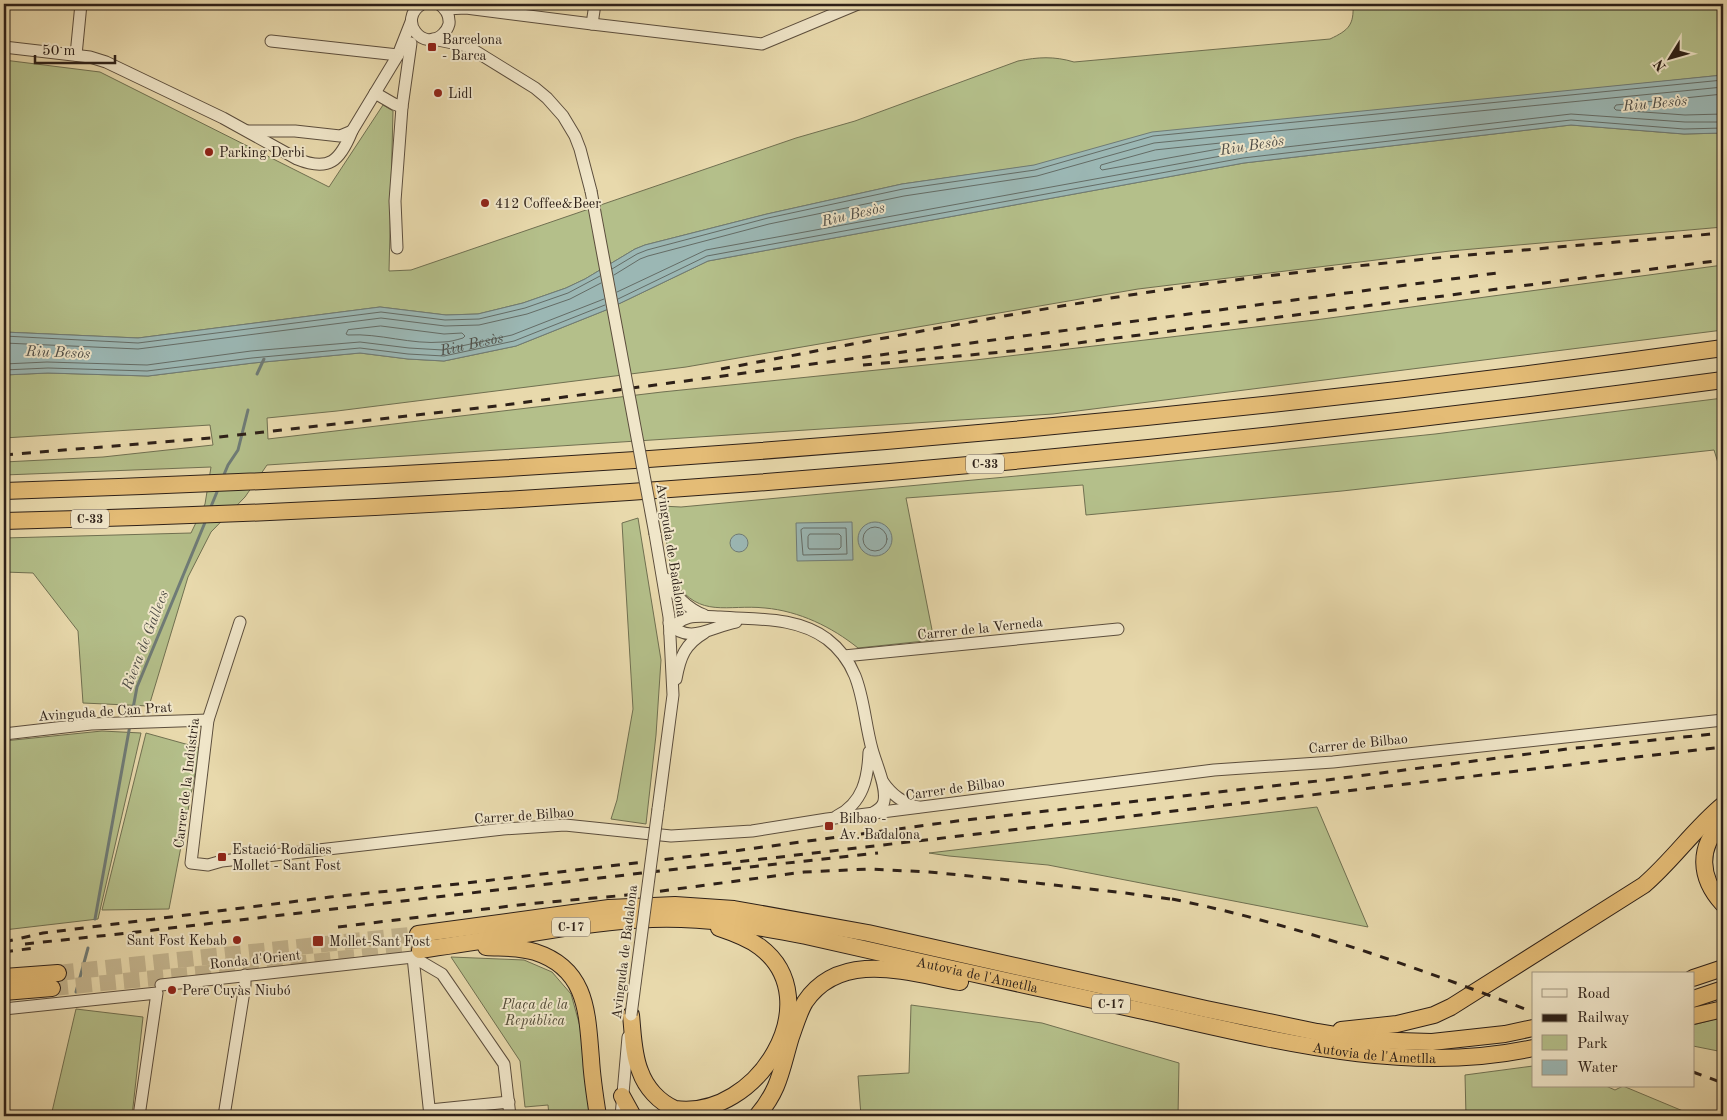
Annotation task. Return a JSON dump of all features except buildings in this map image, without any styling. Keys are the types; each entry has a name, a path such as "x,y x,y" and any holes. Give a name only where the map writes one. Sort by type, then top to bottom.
{"highway":[{"name":"C-33","path":"4,491 244,483 662,459 1009,431 1315,400 1549,372 1723,348"},
{"name":"C-33","path":"4,521 176,516 410,505 704,486 985,464 1396,421 1723,380"},
{"path":"1317,1032 1397,1024 1434,1015 1451,1007 1644,885 1679,852 1703,823 1723,805"},
{"path":"1723,822 1710,838 1707,845 1704,869 1709,886 1723,904"},
{"name":"C-17","path":"417,947 610,908 694,906 767,914 868,933 1206,1009 1365,1040 1432,1042 1504,1034 1532,1028"},
{"name":"Autovia de l'Ametlla","path":"417,947 451,946 587,925 652,919 691,919 789,932 1189,1021 1297,1043 1415,1059 1468,1057 1532,1048"},
{"path":"631,1015 636,1059 646,1084 660,1100 681,1112 693,1116 712,1115 723,1112 753,1094 774,1066 780,1053 788,1023 787,993 779,968 761,948 750,940 691,919"},
{"path":"451,946 529,950 549,958 567,971 578,987 586,1005 592,1081 598,1116"},
{"path":"750,1114 772,1096 780,1080 804,1003 820,986 839,974 854,970 884,968 1052,1000 1189,1021"},
{"path":"1694,978 1723,968"},
{"path":"4,977 58,973"},
{"path":"1694,999 1723,989"},
{"path":"4,992 54,995"},
{"path":"1694,1016 1723,1009"},
{"path":"622,1096 633,1116"}],"street":[{"path":"76,55 81,4"},
{"path":"4,47 76,55 106,62 247,131 308,164 324,165 340,154 348,142 352,131 398,55 415,9 422,4"},
{"path":"592,24 595,4"},
{"path":"442,6 762,44 858,4"},
{"path":"433,39 440,37 449,25 448,15 442,6"},
{"path":"397,248 395,201 402,107 414,39 411,22"},
{"name":"Avinguda de Badalona","path":"449,25 467,46 534,88 556,108 570,126 577,142 591,192 671,628 673,695 631,1015 621,1116"},
{"path":"398,55 414,39"},
{"name":"Avinguda de Badalona","path":"414,39 433,39 467,46"},
{"path":"271,41 398,55"},
{"path":"375,93 402,107"},
{"path":"247,131 295,131 340,136 352,131"},
{"path":"280,150 282,139 295,131"},
{"path":"662,572 672,591 680,600 688,607 705,616"},
{"path":"766,618 731,623 688,634 680,633 671,628 679,621 694,616 766,618 794,624 815,632 827,640 844,656 860,687 870,743 881,778 884,801 877,812 868,802 865,784"},
{"name":"Carrer de la Indústria","path":"192,863 208,720 240,622"},
{"name":"Carrer de la Verneda","path":"844,656 1118,629"},
{"path":"673,695 679,659 693,641 707,630"},
{"name":"Avinguda de Can Prat","path":"4,734 91,724 208,720"},
{"name":"Carrer de Bilbao","path":"192,863 208,865 464,834 565,825 671,836 752,831 877,812 1214,770 1333,762 1723,720"},
{"path":"833,818 848,810 862,792 865,784 870,743"},
{"path":"881,778 888,790 904,802 917,807 927,807"},
{"path":"417,947 430,1113 508,1102"},
{"path":"417,947 442,974 504,1064 510,1116"},
{"name":"Ronda d'Orient","path":"4,1009 54,995 159,989 344,964 417,947"},
{"path":"224,1116 245,976"},
{"path":"139,1116 159,989"}],"green space":[{"path":"1353,4 1723,4 1723,75 1553,93 902,184 767,214 645,245 566,288 523,303 478,314 446,315 380,307 138,338 4,332 4,60 100,72 329,187 383,105 393,111 389,271 411,270 796,138 855,121 1018,61 1046,58 1074,62 1330,39 1342,33 1349,26"},
{"path":"1571,125 1684,134 1723,133 1723,227 1450,251 1138,289 686,367 337,411 267,418 268,439 662,392 975,360 1315,320 1723,265 1723,330 1053,414 267,465 245,497 211,532 188,577 149,706 83,703 78,631 33,573 4,572 4,538 191,533 205,504 211,467 4,475 4,462 103,457 213,445 210,425 4,438 4,375 48,373 148,376 253,363 360,353 444,361 516,346 606,310 708,261 1244,163"},
{"path":"1723,398 1723,463 1719,466 1714,450 1342,491 1086,515 1083,485 906,498 934,640 858,648 837,633 803,616 765,608 726,608 704,605 684,594 673,577 661,506 681,507 1125,466 1435,434"},
{"path":"638,518 661,660 656,735 646,824 611,819 617,800 633,709 622,523"},
{"path":"102,731 141,733 98,919 4,930 4,741"},
{"path":"146,733 200,748 169,909 102,910"},
{"path":"1317,807 1368,927 1048,865 929,853"},
{"name":"Plaça de la República","path":"451,957 524,960 552,972 571,994 581,1030 591,1116 549,1116 548,1105 525,1107 520,1061"},
{"path":"911,1005 1042,1023 1179,1063 1178,1116 861,1116 858,1076 909,1073"},
{"path":"76,1009 143,1017 132,1116 51,1116"},
{"path":"1723,1017 1723,1052 1694,1046 1694,1025"},
{"path":"1532,1066 1532,1088 1610,1088 1615,1090 1628,1088 1695,1116 1466,1116 1465,1075"}],"water":[{"name":"Riu Besòs","path":"1723,75 1723,133 1684,134 1571,125 1244,163 708,261 606,310 516,346 444,361 360,353 253,363 148,376 48,373 4,375 4,332 138,338 380,307 446,315 478,314 523,303 566,288 645,245 767,214 902,184 1034,165 1152,132"},
{"path":"852,522 853,560 797,561 796,523"},
{"path":"875,522 882,523 887,527 891,532 891,546 887,551 882,555 875,556 868,555 863,551 859,546 858,539 859,532 863,527 868,523"},
{"path":"739,534 745,537 748,543 745,549 739,552 733,549 730,543 733,537"}],"waterway":[{"path":"4,326 7,335"},
{"name":"Riera de Gallecs","path":"257,374 264,359"},
{"name":"Riera de Gallecs","path":"223,477 238,450 248,410"},
{"name":"Riera de Gallecs","path":"210,509 219,487"},
{"name":"Riera de Gallecs","path":"131,719 137,687 206,520"},
{"name":"Riera de Gallecs","path":"95,919 130,725"},
{"name":"Riera de Gallecs","path":"76,992 88,948"}],"tunnel":[{"path":"58,973 418,934"},
{"path":"52,988 420,950"}],"railway":[{"path":"721,369 993,318 1198,285 1381,264 1723,233"},
{"path":"863,365 1023,350 1723,260"},
{"path":"4,455 211,438 497,406 1497,273"},
{"path":"4,942 43,933 330,897 719,853 957,821 1327,780 1567,749 1723,733"},
{"path":"25,944 1723,747"},
{"path":"732,869 878,853"},
{"path":"338,927 527,904 639,894 804,872 869,869 929,872 1010,880 1177,900"},
{"path":"1172,899 1264,921 1355,948 1532,1012"},
{"path":"4,952 34,948"},
{"path":"1694,1072 1723,1083"}],"place":[{"name":"Barcelona - Barca","path":"432,47"},
{"name":"Lidl","path":"438,93"},
{"name":"Parking Derbi","path":"209,152"},
{"name":"412 Coffee&Beer","path":"485,203"},
{"name":"Bilbao - Av. Badalona","path":"829,826"},
{"name":"Estació Rodalies Mollet - Sant Fost","path":"222,857"},
{"name":"Sant Fost Kebab","path":"237,940"},
{"name":"Mollet-Sant Fost","path":"318,941"},
{"name":"Pere Cuyàs Niubó","path":"172,990"}]}
